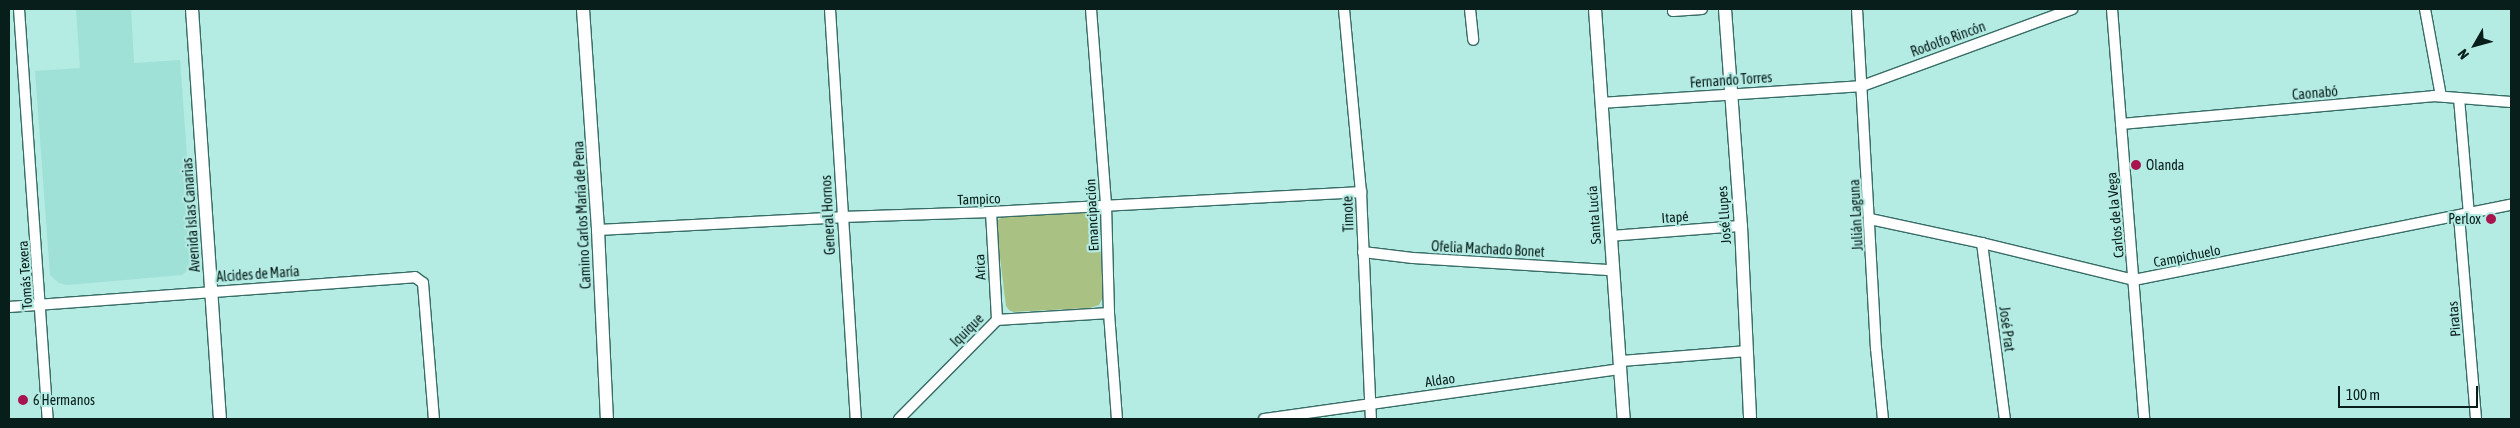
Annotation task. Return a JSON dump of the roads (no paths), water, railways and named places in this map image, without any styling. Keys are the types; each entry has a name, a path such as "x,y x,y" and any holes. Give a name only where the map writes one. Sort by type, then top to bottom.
{"street":[{"name":"Tomás Texera","path":"19,9 42,305 48,419"},
{"name":"Avenida Islas Canarias","path":"192,9 220,419"},
{"name":"Camino Carlos María de Pena","path":"583,9 598,230 607,419"},
{"name":"General Hornos","path":"830,9 856,419"},
{"name":"Emancipación","path":"1091,9 1106,206 1109,313 1117,419"},
{"name":"Timote","path":"1344,9 1361,192 1371,419"},
{"path":"1470,9 1473,40"},
{"name":"Santa Lucía","path":"1595,9 1624,419"},
{"path":"1673,9 1674,11 1702,9"},
{"name":"José Llupes","path":"1725,9 1741,226 1750,419"},
{"name":"Julián Laguna","path":"1858,9 1876,348 1883,419"},
{"name":"Rodolfo Rincón","path":"1862,86 2072,9"},
{"name":"Carlos de la Vega","path":"2112,9 2144,419"},
{"path":"2425,9 2441,96"},
{"name":"Fernando Torres","path":"1602,102 1862,86"},
{"name":"Caonabó","path":"2121,124 2441,96 2511,102"},
{"name":"Piratas","path":"2459,98 2476,419"},
{"name":"Tampico","path":"598,230 842,217 990,212 1361,192"},
{"name":"Campichuelo","path":"1870,219 1982,243 2134,280 2511,205"},
{"name":"Arica","path":"990,212 997,320"},
{"name":"Itapé","path":"1610,236 1741,226"},
{"name":"José Prat","path":"1982,243 2005,419"},
{"name":"Ofelia Machado Bonet","path":"1363,252 1413,258 1612,270"},
{"name":"Alcides de María","path":"9,307 212,291 419,278 423,283 434,419"},
{"name":"Iquique","path":"899,419 997,320 1109,313"},
{"name":"Aldao","path":"1264,419 1620,365 1746,351"}],"place":[{"name":"Olanda","path":"2136,165"},
{"name":"Perlox","path":"2491,219"},
{"name":"6 Hermanos","path":"23,400"}]}
